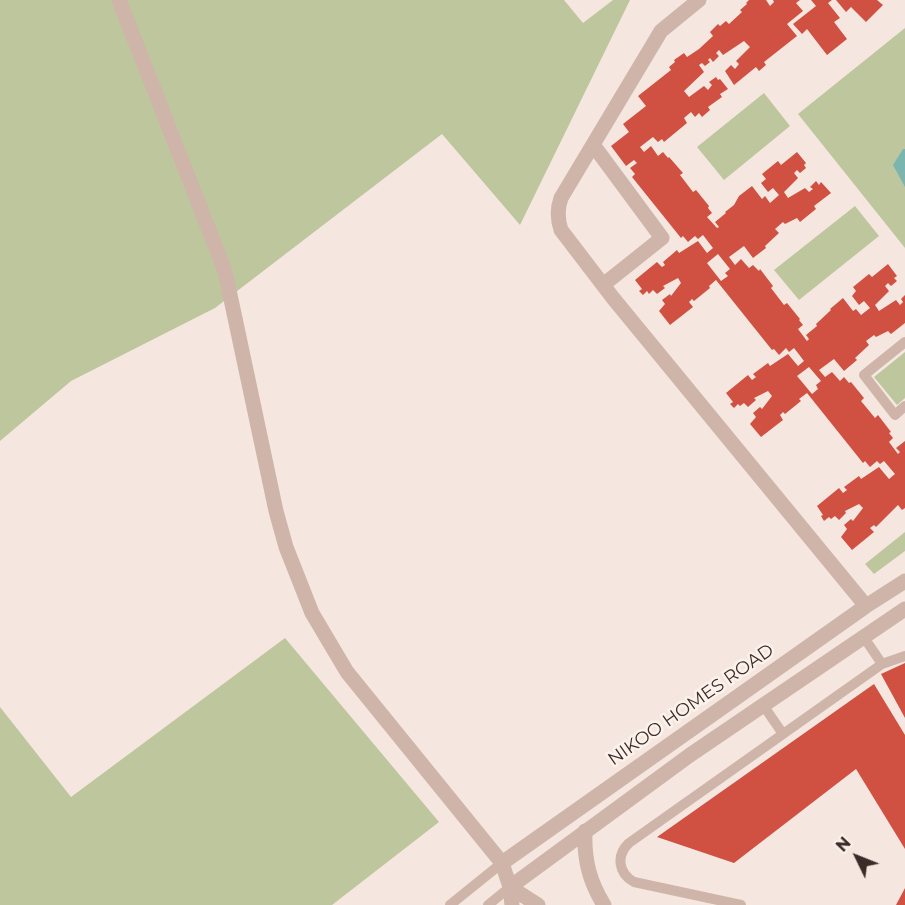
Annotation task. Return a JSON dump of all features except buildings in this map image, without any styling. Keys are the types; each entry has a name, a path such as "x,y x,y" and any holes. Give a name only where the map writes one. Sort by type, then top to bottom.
{"street":[{"path":"119,0 225,271 278,520 292,564 312,613 347,672 502,863 510,887 512,905"},
{"path":"699,0 661,32 561,198 558,214 561,230 603,285 866,606"},
{"path":"594,146 662,238 603,285"},
{"name":"NIKOO HOMES ROAD","path":"502,863 767,675 905,581"},
{"path":"510,887 690,755 905,609"},
{"path":"767,675 778,694"},
{"path":"585,831 586,864 590,880 604,905"},
{"path":"510,887 538,905"}],"lane":[{"path":"905,342 864,375 895,415 905,406"},
{"path":"863,636 882,664"},
{"path":"741,905 634,882 624,874 620,861 621,854 629,843 882,664 905,656"},
{"path":"763,705 783,734"},
{"path":"450,905 502,863"},
{"path":"488,905 510,887"}],"green space":[{"path":"0,0 564,0 583,23 613,0 630,0 520,225 442,134 215,308 71,381 0,441"},
{"path":"905,28 905,248 798,114"},
{"path":"764,93 790,126 724,180 697,147"},
{"path":"855,206 879,236 799,300 774,270"},
{"path":"905,352 905,398 897,405 874,377"},
{"path":"905,532 905,551 874,574 865,564"},
{"path":"285,638 439,822 332,905 0,905 0,707 71,797"}],"water":[{"path":"905,149 905,187 893,165"}]}
